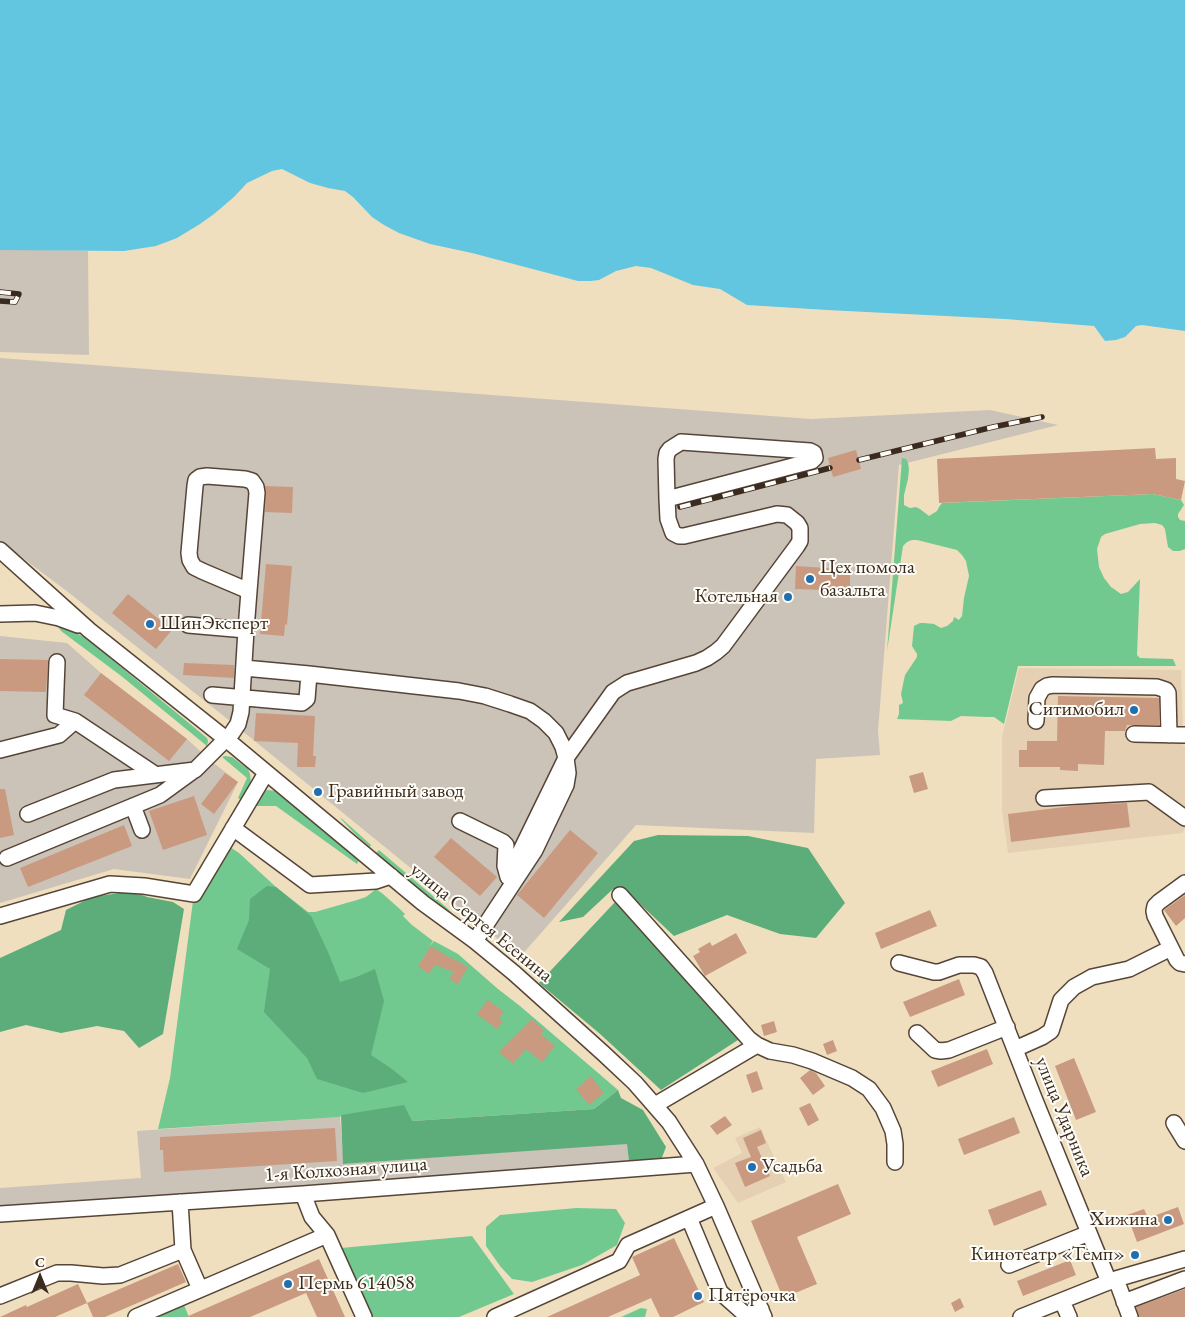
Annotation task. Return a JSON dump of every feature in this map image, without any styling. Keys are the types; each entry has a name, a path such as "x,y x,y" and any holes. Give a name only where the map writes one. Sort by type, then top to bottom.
{"street":[{"path":"475,941 510,881 566,758 608,698 620,686 696,663 707,658 723,646 800,541 800,528 797,523 787,515 777,514 684,536 673,533 668,519 667,453 681,442 810,451 814,453 815,458 812,461 668,499"},
{"path":"7,858 160,795 195,770 232,733 238,724 241,712 257,493 252,481 245,479 200,477 196,480 195,486 189,552 190,560 194,567 202,572 249,591"},
{"path":"0,550 89,630"},
{"path":"0,614 24,612 44,614 73,622 89,630"},
{"path":"188,625 246,630"},
{"name":"улица Сергея Есенина","path":"89,630 226,739 423,903 475,941 597,1047 635,1083 676,1131 696,1164 763,1313"},
{"path":"58,662 55,715 75,721 156,775"},
{"path":"244,668 459,692 497,700 521,707 537,715 556,733 566,758"},
{"path":"212,695 302,703 307,699 309,674"},
{"path":"1036,721 1037,698 1046,686 1157,686 1168,693 1169,735"},
{"path":"0,750 60,735 75,721"},
{"path":"1134,734 1185,735"},
{"path":"28,814 114,780 195,770"},
{"path":"0,916 110,884 144,886 194,894 266,773"},
{"path":"1044,798 1149,792 1185,818"},
{"path":"133,806 142,830"},
{"path":"460,821 506,845 505,866 510,881"},
{"path":"233,828 310,885 376,881 391,876"},
{"path":"1185,883 1159,902 1155,906 1154,911 1177,960 1185,964"},
{"path":"620,895 757,1045 770,1051 794,1055 812,1061 852,1078 869,1089 883,1108 893,1131 895,1162"},
{"path":"1015,1049 1047,1034 1053,1026 1061,1000 1074,987 1092,976 1129,969 1171,948"},
{"name":"улица Ударника","path":"899,963 934,972 959,965 974,965 981,967 985,973 1089,1233 1130,1317"},
{"path":"918,1033 935,1050 941,1052 1007,1027"},
{"path":"655,1105 757,1045"},
{"path":"1174,1123 1185,1140"},
{"name":"1-я Колхозная улица","path":"0,1214 303,1194 696,1164"},
{"path":"303,1194 312,1217 327,1235 364,1317"},
{"path":"180,1202 183,1250 200,1289"},
{"path":"495,1317 618,1261 628,1244 716,1206"},
{"path":"689,1218 720,1292 746,1315 763,1313"},
{"path":"1009,1264 1089,1233"},
{"path":"136,1317 327,1235"},
{"path":"0,1296 58,1273 71,1272 103,1276 120,1275 183,1250"},
{"path":"1022,1317 1112,1280 1185,1259"},
{"path":"1124,1302 1185,1279"},
{"path":"1062,1301 1069,1317"}],"shaded area":[{"path":"0,250 88,251 89,355 0,352"},
{"path":"0,358 811,419 990,410 1058,425 899,465 878,731 880,755 816,759 814,833 636,825 520,957 235,725 68,592 0,541"},
{"path":"0,636 67,643 101,673 187,739 238,782 190,879 114,869 0,903"},
{"path":"1019,668 1181,670 1183,725 1173,731 1174,739 1185,746 1185,829 1182,833 1008,853 1002,810 1002,737"},
{"path":"340,1117 344,1164 627,1143 629,1162 0,1207 0,1188 141,1178 137,1131"},
{"name":"Усадьба","path":"760,1127 786,1182 738,1203 713,1168 742,1153 735,1138"}],"green space":[{"path":"902,458 906,459 909,469 904,505 910,508 916,507 929,516 937,511 942,503 1153,494 1181,500 1184,505 1178,517 1180,520 1185,521 1185,549 1173,551 1168,547 1165,529 1162,525 1155,523 1140,524 1105,534 1101,537 1097,549 1099,567 1104,578 1111,587 1121,594 1128,592 1140,579 1137,655 1140,658 1173,659 1176,666 1018,666 1004,724 994,717 961,716 951,721 897,719 899,705 903,703 901,694 905,675 917,657 912,646 914,626 924,623 934,624 941,628 953,621 954,617 959,620 962,616 969,576 966,561 957,550 917,540 907,542 903,546 887,651"},
{"path":"57,625 64,626 87,639 207,738 207,746 120,675 61,631"},
{"path":"222,757 232,757 248,769 250,774 251,783 241,800 238,798 247,778"},
{"path":"268,790 276,791 359,860 357,864 276,806 252,806 261,792"},
{"path":"341,818 371,845 370,847 354,833"},
{"path":"658,835 748,836 808,848 845,903 816,938 780,934 727,915 674,936 624,889 613,889 583,917 559,922 634,841"},
{"path":"230,847 308,912 315,912 366,897 376,889 405,914 403,916 412,925 433,941 429,947 434,941 458,954 618,1090 594,1109 412,1121 341,1115 340,1117 158,1129 170,1078 193,901"},
{"path":"379,850 447,908 460,921 376,853"},
{"path":"267,886 276,887 311,916 340,982 375,969 384,1001 371,1055 408,1082 363,1093 317,1079 307,1058 264,1012 270,969 237,949 249,920 250,899"},
{"path":"133,891 147,897 173,902 184,909 163,1034 139,1048 124,1031 97,1026 61,1033 26,1025 0,1032 0,958 61,930 66,910 92,897"},
{"path":"616,901 741,1038 661,1090 599,1033 539,983"},
{"path":"618,1090 621,1098 643,1110 666,1147 661,1160 629,1162 627,1144 343,1164 341,1115 404,1105 412,1121 594,1109"},
{"path":"576,1208 616,1209 625,1223 617,1245 582,1265 532,1282 512,1279 486,1246 486,1227 500,1215"},
{"path":"472,1236 514,1294 459,1317 372,1317 341,1248"},
{"path":"184,1305 189,1317 156,1317"},
{"path":"641,1308 647,1309 645,1317 621,1317"}],"water":[{"path":"0,0 1185,0 1185,331 1142,325 1136,326 1125,337 1105,341 1094,326 1005,319 747,305 720,289 693,285 651,268 636,266 616,271 599,280 578,281 430,244 399,233 372,217 345,191 310,183 282,169 272,171 247,183 234,197 200,224 177,238 156,246 124,251 0,250"}],"building":[{"path":"1155,448 1156,459 1176,458 1176,479 1185,481 1181,500 1153,494 939,503 937,459"},
{"path":"856,450 861,469 833,477 828,458"},
{"path":"265,486 293,487 292,513 265,512"},
{"path":"266,564 292,566 287,625 285,624 284,636 260,634"},
{"name":"Цех помола базальта","path":"796,566 838,570 850,569 850,592 841,592 841,595 824,594 824,590 795,589"},
{"path":"128,594 172,630 156,649 112,613"},
{"path":"0,659 48,660 46,692 0,691"},
{"path":"184,663 234,665 234,678 183,675"},
{"path":"101,673 187,739 169,761 84,695"},
{"path":"1058,696 1159,698 1159,725 1127,725 1125,731 1105,731 1104,765 1078,764 1078,771 1060,770 1060,767 1019,767 1019,750 1027,750 1027,741 1057,741"},
{"path":"256,713 315,716 313,756 316,756 315,767 297,767 298,743 254,741"},
{"path":"923,772 928,789 914,793 909,776"},
{"path":"225,773 238,782 214,814 201,804"},
{"path":"0,789 5,789 14,835 0,838"},
{"path":"194,796 207,835 163,850 149,811"},
{"path":"1127,803 1130,827 1011,842 1008,814 1080,805"},
{"path":"124,825 132,846 28,887 20,868"},
{"path":"570,830 598,853 544,918 517,895"},
{"path":"451,838 497,877 480,896 434,857"},
{"path":"1185,895 1185,918 1176,926 1164,910"},
{"path":"930,910 937,926 881,949 875,933"},
{"path":"736,933 747,953 705,976 693,956 700,952 698,949 710,942 712,946"},
{"path":"431,946 468,967 458,984 449,979 454,972 435,965 429,974 418,966"},
{"path":"959,979 965,995 910,1017 903,1002"},
{"path":"488,1000 504,1012 499,1018 503,1021 497,1029 477,1014"},
{"path":"532,1019 544,1031 541,1034 555,1046 542,1062 526,1049 513,1064 499,1052"},
{"path":"774,1021 777,1032 764,1036 761,1025"},
{"path":"833,1040 837,1051 827,1055 823,1044"},
{"path":"987,1049 993,1064 938,1087 931,1071"},
{"path":"1074,1058 1096,1112 1076,1120 1055,1066"},
{"path":"810,1070 816,1073 825,1086 813,1095 800,1078"},
{"path":"757,1071 763,1089 752,1093 746,1075"},
{"path":"591,1076 604,1093 589,1105 576,1089"},
{"path":"810,1103 819,1120 808,1126 799,1108"},
{"path":"725,1116 732,1125 717,1135 710,1126"},
{"path":"1014,1117 1020,1133 964,1155 958,1139"},
{"path":"335,1128 337,1161 164,1172 163,1150 160,1150 160,1137"},
{"name":"Усадьба","path":"761,1130 766,1143 757,1147 770,1176 745,1187 735,1163 751,1157 743,1138"},
{"path":"838,1184 851,1214 797,1237 817,1284 783,1298 751,1221"},
{"path":"1041,1190 1047,1205 994,1226 988,1210"},
{"path":"1178,1207 1184,1224 1137,1242 1127,1215 1144,1209 1148,1218"},
{"path":"674,1238 704,1302 673,1317 660,1317 651,1298 608,1317 547,1317 640,1275 632,1257"},
{"path":"319,1259 345,1317 317,1317 306,1293 250,1317 186,1317"},
{"path":"1070,1260 1076,1275 1023,1296 1017,1281"},
{"path":"178,1264 186,1282 105,1317 93,1317 87,1303"},
{"path":"78,1284 87,1303 55,1317 0,1317 26,1305 27,1307"},
{"path":"1185,1289 1185,1317 1139,1317 1136,1307"},
{"path":"960,1298 964,1307 955,1312 951,1303"}],"railway":[{"path":"0,292 19,294 15,302 0,301"},
{"path":"859,460 1042,417"},
{"path":"680,507 830,468"}],"place":[{"name":"Цех помола базальта","path":"810,579"},
{"name":"Котельная","path":"788,597"},
{"name":"ШинЭксперт","path":"150,624"},
{"name":"Ситимобил","path":"1134,710"},
{"name":"Гравийный завод","path":"318,792"},
{"name":"Усадьба","path":"752,1167"},
{"name":"Хижина","path":"1168,1220"},
{"name":"Кинотеатр «Темп»","path":"1135,1255"},
{"name":"Пермь 614058","path":"288,1284"},
{"name":"Пятёрочка","path":"698,1296"}]}
